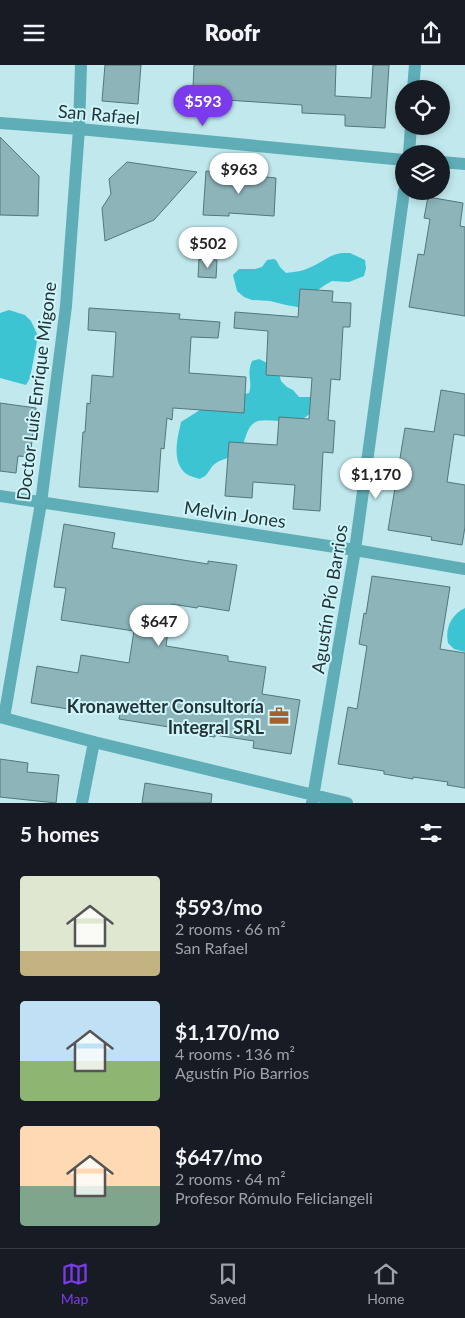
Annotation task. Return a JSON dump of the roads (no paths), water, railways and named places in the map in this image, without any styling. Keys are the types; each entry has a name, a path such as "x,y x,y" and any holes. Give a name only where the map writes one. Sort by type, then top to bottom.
{"street":[{"name":"Doctor Luis Enrique Migone","path":"2,718 41,503 66,305 79,129 81,65"},
{"path":"413,80 414,65"},
{"name":"San Rafael","path":"0,123 395,159"},
{"path":"450,163 465,164"},
{"name":"Agustín Pío Barrios","path":"313,799 355,550 403,200"},
{"name":"Melvin Jones","path":"0,496 355,550 465,569"},
{"path":"2,718 313,799 347,803"},
{"path":"82,803 94,742"}],"place":[{"name":"Kronawetter Consultoría Integral SRL","path":"279,716"}]}
